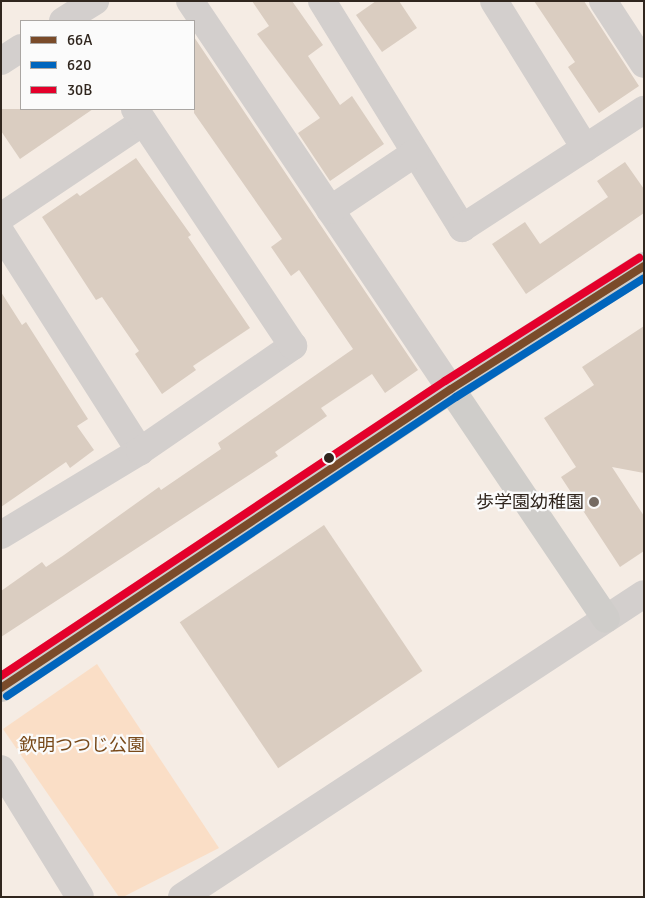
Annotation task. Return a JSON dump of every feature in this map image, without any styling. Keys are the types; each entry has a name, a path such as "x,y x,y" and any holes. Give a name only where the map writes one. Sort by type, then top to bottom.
{"street":[{"path":"190,1 606,619"},
{"path":"322,1 462,228 644,110"},
{"path":"494,1 585,148"},
{"path":"603,1 644,64"},
{"path":"1,61 20,49"},
{"path":"1,217 139,115 293,346 140,451 1,535"},
{"path":"330,210 415,153"},
{"path":"1,233 140,451"},
{"path":"1,688 451,389 644,266"},
{"path":"182,897 644,594"},
{"path":"1,769 80,897"}],"green space":[{"name":"欽明つつじ公園","path":"97,664 219,848 123,897 119,897 3,729"}],"building":[{"path":"252,1 292,1 323,45 308,56 340,105 352,96 384,144 330,181 298,133 320,118 257,34 269,26"},
{"path":"376,1 399,1 417,28 382,52 356,15"},
{"path":"534,1 584,1 639,86 599,113 568,67 575,62"},
{"path":"195,38 418,370 385,393 372,374 321,408 327,416 275,452 278,456 1,637 1,591 42,562 46,567 159,487 161,490 221,449 218,443 353,349 299,270 291,276 271,247 282,239 194,113"},
{"path":"1,109 92,110 20,159 1,131"},
{"path":"136,158 191,235 188,237 250,328 193,366 196,370 162,394 135,354 139,351 102,297 96,300 42,217 77,193 80,196"},
{"path":"625,162 644,189 644,213 526,294 492,244 525,222 540,244 608,197 597,181"},
{"path":"1,292 22,325 26,322 88,419 77,426 94,450 70,468 66,462 1,507"},
{"path":"644,326 644,473 612,467 644,516 644,551 620,567 561,477 576,467 544,418 594,385 582,367"},
{"path":"324,525 422,671 278,768 180,622"}],"transit line":[{"name":"30B","path":"1,676 445,381 639,258"},
{"name":"66A","path":"1,688 451,389 644,266"},
{"name":"620","path":"7,696 456,397 644,278"}],"place":[{"name":"歩学園幼稚園","path":"594,502"}]}
